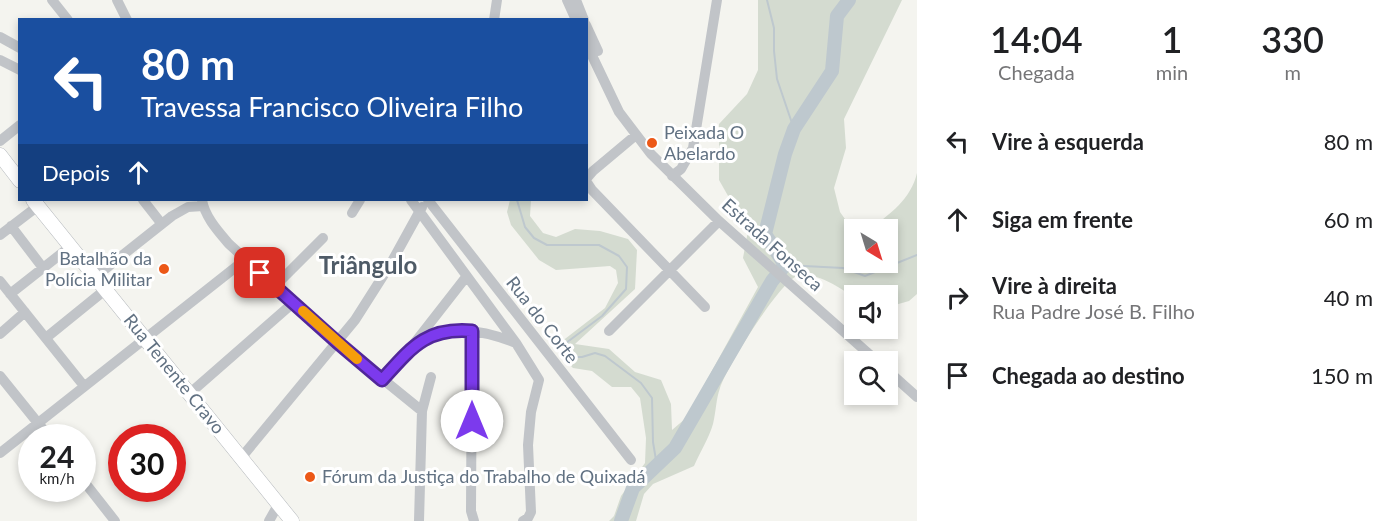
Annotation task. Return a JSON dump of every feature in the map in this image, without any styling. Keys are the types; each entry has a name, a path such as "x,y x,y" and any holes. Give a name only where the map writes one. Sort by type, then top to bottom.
{"main road":[{"path":"0,156 18,178"},
{"name":"Rua Tenente Cravo","path":"35,203 146,338 285,515"}],"street":[{"path":"52,0 66,18"},
{"path":"117,0 126,18"},
{"path":"494,18 497,0"},
{"path":"567,0 580,18"},
{"path":"576,0 580,18"},
{"path":"672,176 681,169 693,148 717,0"},
{"path":"0,37 18,47"},
{"name":"Estrada Fonseca","path":"589,42 636,135 672,176 719,221 866,351"},
{"path":"0,60 18,69"},
{"path":"0,141 18,127"},
{"path":"588,177 636,135"},
{"path":"588,183 705,307"},
{"path":"144,201 161,223"},
{"path":"352,213 359,201"},
{"path":"412,201 516,343 540,380 531,412 528,445 531,512 523,521"},
{"path":"241,458 337,342 374,290 427,201"},
{"name":"Rua do Corte","path":"429,201 631,460"},
{"path":"0,235 35,203"},
{"path":"95,277 161,223 188,207 202,203 220,234 246,260 337,342 423,411"},
{"path":"609,331 719,221"},
{"path":"11,226 44,268"},
{"path":"275,286 323,238"},
{"path":"10,294 71,246"},
{"path":"0,453 246,260"},
{"path":"382,380 409,350 466,277"},
{"path":"0,281 84,386"},
{"path":"47,337 105,290"},
{"path":"189,394 293,303"},
{"path":"0,334 25,312"},
{"path":"472,331 473,516"},
{"path":"409,350 422,340 442,332 490,333 516,343"},
{"path":"0,376 38,422"},
{"path":"420,521 423,411 431,377"},
{"path":"898,380 917,397"},
{"path":"96,497 115,521"},
{"path":"268,521 285,515"}],"shaded area":[{"path":"758,0 902,0 844,119 846,148 834,188 840,212 845,219 844,273 898,273 898,219 883,219 905,198 917,173 917,294 909,301 898,304 898,285 844,285 844,291 819,278 797,276 766,309 724,378 711,429 694,466 653,484 644,494 636,521 609,521 614,516 621,496 645,463 646,438 640,398 631,387 612,387 592,371 573,368 560,355 558,348 561,342 605,308 618,283 616,270 610,266 556,270 539,260 511,225 507,212 510,201 531,201 530,216 543,233 556,237 575,229 600,231 628,239 637,250 635,289 575,344 609,349 635,372 661,380 671,404 672,430 686,418 758,287 743,258 748,231 719,180 719,124 747,94 758,70"}],"waterway":[{"path":"767,0 774,28 777,79 794,129"},
{"path":"621,521 633,488 675,448 772,281 785,265 765,234 785,154 794,129 832,71 837,16 849,0"},
{"path":"517,201 525,227 534,238 547,245 599,245 619,256 627,267 626,289 602,316 566,343 563,349 569,357 582,357 595,353 605,356 641,383 652,398 653,442 657,466"},
{"path":"785,265 843,268 865,276 917,255"}],"slow traffic":[{"path":"303,311 357,359"}],"place":[{"name":"Peixada O Abelardo","path":"652,143"},
{"name":"Batalhão da Polícia Militar","path":"164,269"},
{"name":"Fórum da Justiça do Trabalho de Quixadá","path":"310,477"}],"district":[{"name":"Triângulo","path":"368,266"}],"route":[{"path":"260,273 382,380 409,350 422,340 449,330 472,331 472,421"}]}
